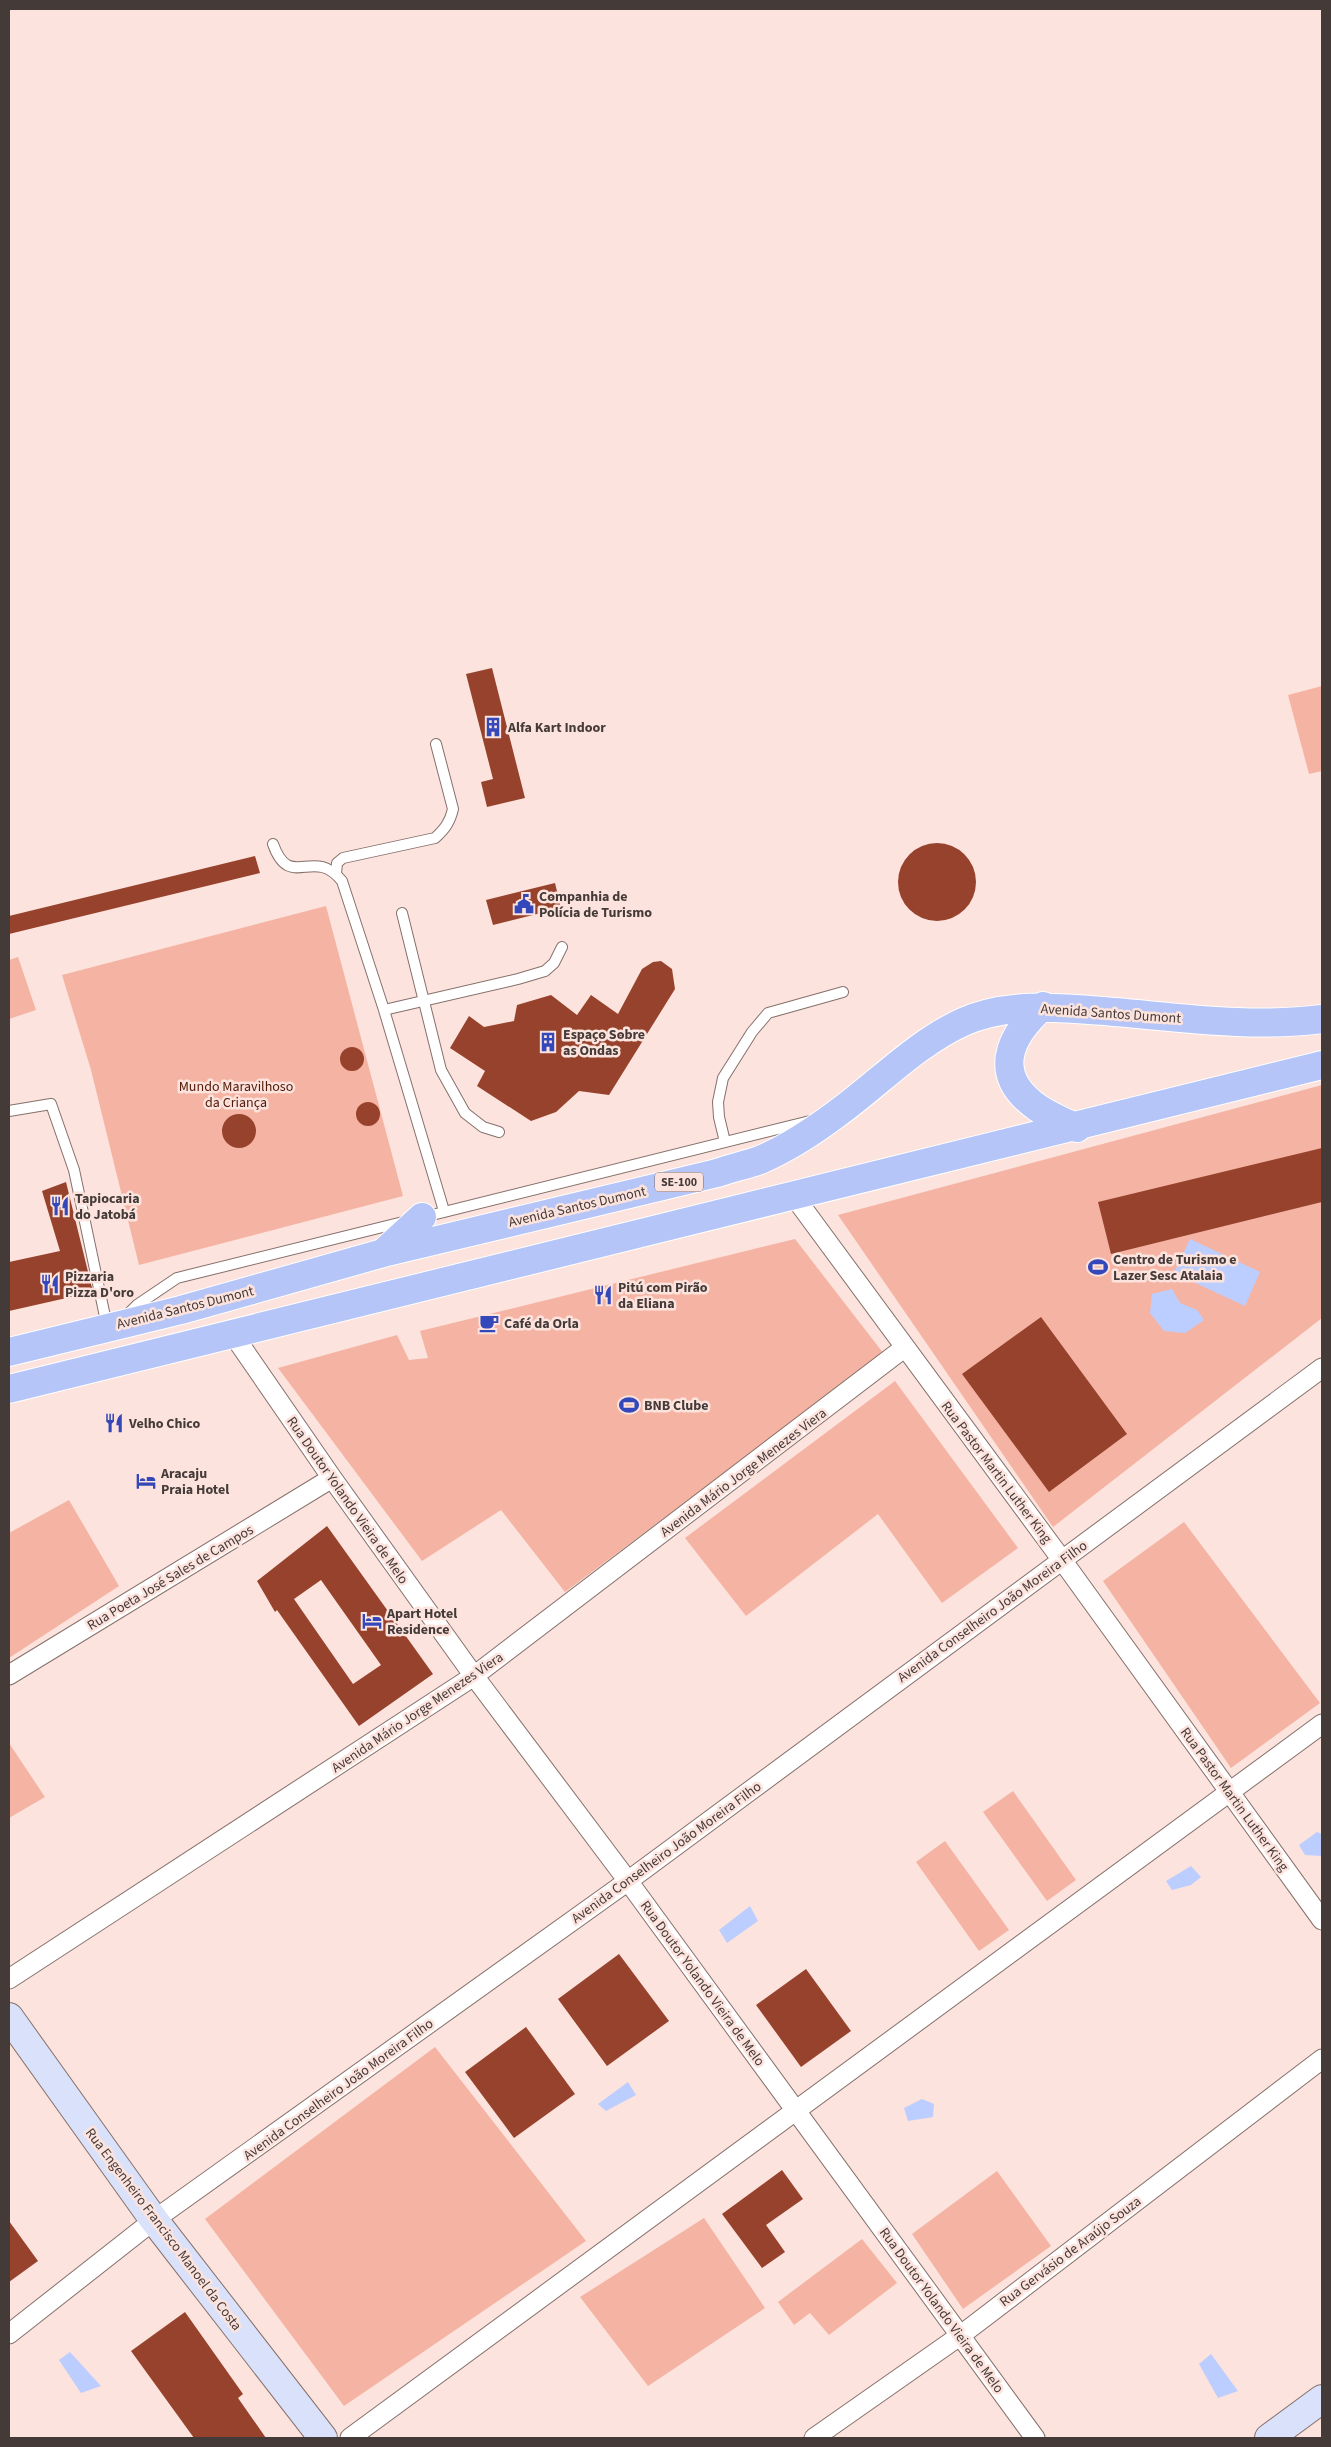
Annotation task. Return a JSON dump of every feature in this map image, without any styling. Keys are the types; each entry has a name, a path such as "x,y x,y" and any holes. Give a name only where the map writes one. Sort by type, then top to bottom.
{"main road":[{"name":"Avenida Santos Dumont","path":"9,1352 113,1325 181,1310 383,1253 717,1173 760,1159 801,1138 835,1115 919,1050 963,1022 994,1013 1043,1006 1226,1022 1294,1023 1322,1019"},
{"path":"1043,1006 1026,1021 1016,1036 1009,1054 1008,1070 1014,1084 1039,1109 1076,1128"},
{"path":"9,1389 793,1195 1076,1128 1322,1065"},
{"path":"383,1253 433,1214"}],"street":[{"name":"Rua Pastor Martin Luther King","path":"793,1195 1062,1560 1322,1920"},
{"name":"Rua Doutor Yolando Vieira de Melo","path":"232,1333 332,1478 474,1676 796,2109 1035,2438"},
{"name":"Avenida Mário Jorge Menezes Viera","path":"9,1979 474,1676 904,1348"},
{"name":"Avenida Conselheiro João Moreira Filho","path":"9,2334 154,2220 628,1881 1322,1368"},
{"name":"Rua Poeta José Sales de Campos","path":"9,1675 332,1478"},
{"path":"350,2438 1322,1724"},
{"name":"Rua Engenheiro Francisco Manoel da Costa","path":"9,2017 154,2220 323,2438"},
{"name":"Rua Gervásio de Araújo Souza","path":"814,2438 961,2335 1322,2059"},
{"path":"1269,2438 1322,2399"}],"lane":[{"path":"336,874 337,863 343,858 435,838 445,828 451,820 454,809 436,744"},
{"path":"273,844 278,858 287,866 295,868 321,865 336,874 342,882 384,1010 433,1214"},
{"path":"402,913 422,1001 441,1070 465,1113 483,1127 499,1132"},
{"path":"384,1010 545,971 554,964 562,947"},
{"path":"725,1142 718,1109 723,1078 752,1032 768,1013 843,992"},
{"path":"9,1111 51,1104 74,1170 113,1325 137,1305 177,1278 835,1115"}],"green space":[{"path":"1322,686 1322,771 1309,774 1288,695"},
{"name":"Mundo Maravilhoso da Criança","path":"326,906 403,1196 139,1265 91,1070 62,975"},
{"path":"18,957 36,1010 9,1019 9,960"},
{"name":"Centro de Turismo e Lazer Sesc Atalaia","path":"1322,1085 1322,1318 1053,1527 838,1215"},
{"name":"BNB Clube","path":"795,1239 884,1354 565,1592 501,1510 422,1561 278,1368 397,1335 409,1360 428,1358 420,1331"},
{"path":"895,1381 1018,1548 942,1603 878,1514 746,1616 685,1538"},
{"path":"69,1500 119,1586 9,1658 9,1533"},
{"path":"1184,1522 1320,1703 1231,1768 1103,1581"},
{"path":"9,1743 45,1797 9,1818"},
{"path":"1013,1791 1076,1880 1047,1901 983,1812"},
{"path":"945,1841 1009,1930 979,1951 916,1862"},
{"path":"435,2047 586,2241 344,2406 205,2219"},
{"path":"997,2171 1051,2246 963,2309 912,2234"},
{"path":"704,2218 765,2308 648,2386 580,2297"},
{"path":"862,2239 897,2283 829,2335 810,2313 794,2325 778,2302"}],"water":[{"path":"1190,1239 1260,1272 1245,1306 1174,1273"},
{"path":"1172,1289 1180,1303 1197,1310 1204,1320 1185,1333 1164,1331 1150,1313 1152,1294"},
{"path":"1317,1832 1322,1834 1322,1856 1305,1855 1299,1845"},
{"path":"1191,1866 1201,1877 1191,1885 1172,1890 1166,1881"},
{"path":"750,1906 758,1921 727,1943 719,1930"},
{"path":"628,2082 636,2095 606,2111 598,2104"},
{"path":"922,2099 934,2104 933,2117 908,2121 904,2108"},
{"path":"70,2352 101,2386 81,2393 59,2360"},
{"path":"1211,2354 1238,2391 1218,2398 1199,2364"}],"building":[{"name":"Alfa Kart Indoor","path":"492,668 525,798 487,807 481,782 493,779 466,674"},
{"path":"929,843 945,843 959,849 970,860 976,874 976,890 970,904 959,915 945,921 929,921 915,915 904,904 898,890 898,874 904,860 915,849"},
{"path":"255,856 260,873 9,934 9,916"},
{"name":"Companhia de Polícia de Turismo","path":"555,883 561,908 493,925 486,900"},
{"name":"Espaço Sobre as Ondas","path":"661,961 672,969 675,989 609,1095 579,1091 556,1112 531,1121 477,1086 485,1071 450,1048 469,1016 484,1027 514,1021 517,1005 551,995 577,1015 591,995 618,1014 642,969 653,962"},
{"path":"352,1047 361,1050 364,1059 361,1068 352,1071 343,1068 340,1059 343,1050"},
{"path":"368,1102 377,1105 380,1114 377,1123 368,1126 359,1123 356,1114 359,1105"},
{"path":"239,1114 246,1115 251,1119 255,1124 255,1138 251,1143 246,1147 239,1148 232,1147 227,1143 223,1138 222,1131 223,1124 227,1119 232,1115"},
{"path":"1322,1148 1322,1202 1111,1254 1098,1202"},
{"name":"Pizzaria Pizza D'oro","path":"66,1182 93,1292 9,1311 9,1262 60,1251 42,1191"},
{"path":"1041,1317 1127,1434 1049,1492 962,1374"},
{"name":"Apart Hotel Residence","path":"327,1526 433,1674 359,1726 277,1610 275,1612 257,1581","holes":["321,1580 381,1665 353,1684 294,1599"]},
{"path":"619,1954 669,2021 607,2066 558,1999"},
{"path":"806,1969 851,2031 801,2067 756,2005"},
{"path":"526,2027 575,2094 514,2138 465,2072"},
{"path":"782,2170 803,2199 766,2225 785,2252 762,2268 722,2214"},
{"path":"9,2221 38,2261 9,2282"},
{"path":"185,2312 243,2394 238,2398 266,2438 194,2438 131,2351"}],"place":[{"name":"Alfa Kart Indoor","path":"493,727"},
{"name":"Companhia de Polícia de Turismo","path":"524,904"},
{"name":"Espaço Sobre as Ondas","path":"548,1042"},
{"name":"Tapiocaria do Jatobá","path":"60,1206"},
{"name":"Centro de Turismo e Lazer Sesc Atalaia","path":"1098,1267"},
{"name":"Pizzaria Pizza D'oro","path":"50,1284"},
{"name":"Pitú com Pirão da Eliana","path":"603,1295"},
{"name":"Café da Orla","path":"489,1323"},
{"name":"BNB Clube","path":"629,1405"},
{"name":"Velho Chico","path":"114,1423"},
{"name":"Aracaju Praia Hotel","path":"146,1481"},
{"name":"Apart Hotel Residence","path":"372,1621"}]}
